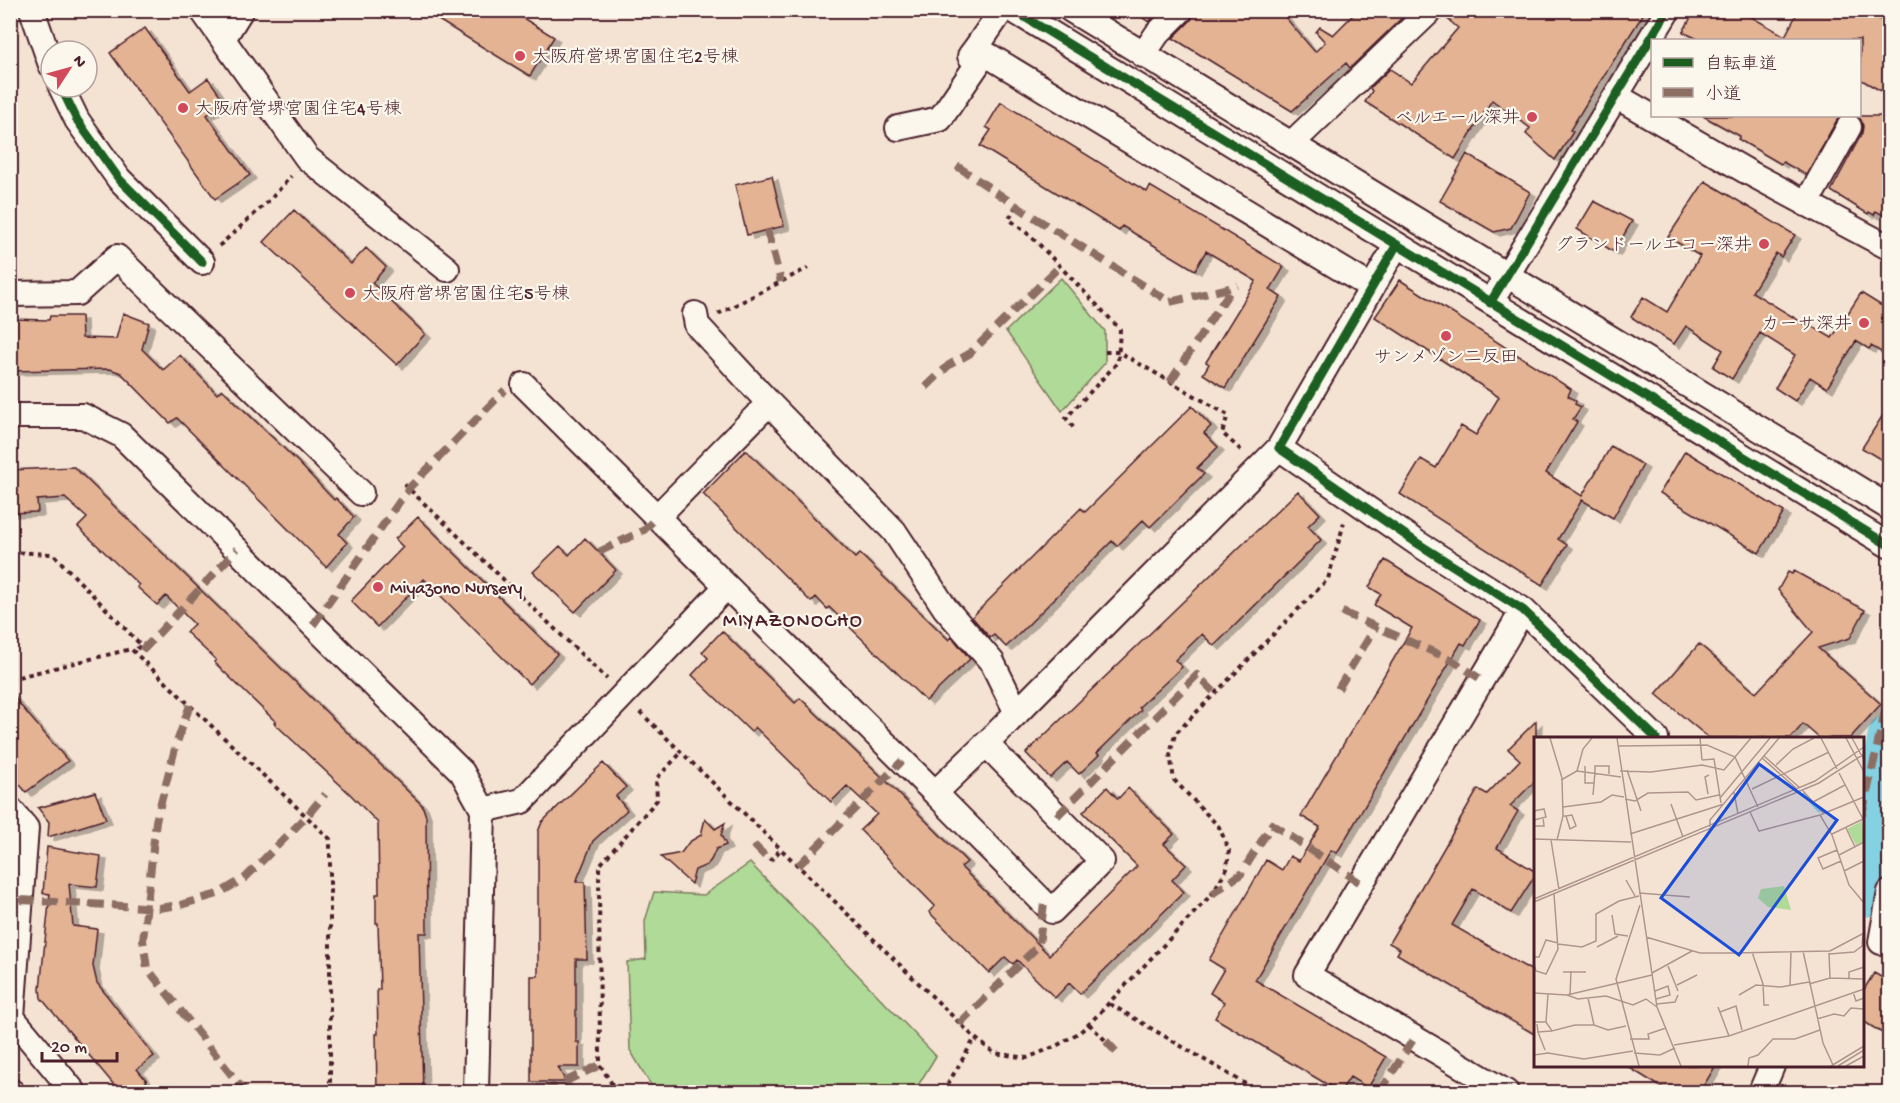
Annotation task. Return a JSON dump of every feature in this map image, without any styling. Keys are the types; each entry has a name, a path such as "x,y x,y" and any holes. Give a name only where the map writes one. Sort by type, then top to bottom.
{"street":[{"path":"32,10 42,39"},
{"path":"202,10 307,158 447,269"},
{"path":"223,39 241,10"},
{"path":"898,128 940,119 976,65 970,56 1002,10"},
{"path":"1013,10 1890,546"},
{"path":"1071,10 1890,508"},
{"path":"1143,55 1157,34 1181,10"},
{"path":"1291,144 1431,10"},
{"path":"1490,303 1668,10"},
{"path":"976,48 1371,287"},
{"path":"1616,96 1651,116"},
{"path":"67,99 77,120 118,179 208,255"},
{"path":"1653,117 1806,204 1890,248"},
{"path":"1806,204 1849,127"},
{"path":"935,793 1279,448 1396,246"},
{"path":"10,294 77,293 117,256 361,493"},
{"path":"696,320 769,403 894,531 945,608 992,662 1017,713"},
{"path":"524,385 1052,911 1102,861 986,744"},
{"path":"657,517 769,403"},
{"path":"10,416 83,416 121,435 462,772 483,810 476,1092"},
{"path":"1279,448 1417,543 1523,610 1655,737"},
{"path":"483,810 522,801 726,587"},
{"path":"1506,1092 1307,975 1523,610"},
{"path":"11,810 26,828 11,1016 74,1092"},
{"path":"1878,940 1890,892"},
{"path":"1761,1092 1771,1067"}],"path":[{"path":"208,255 271,199 307,158"},
{"path":"1016,206 1009,219 1032,237 1120,330 1118,362 1066,418 1076,431"},
{"path":"696,320 808,268"},
{"path":"1105,352 1119,352 1228,415 1222,433 1260,468"},
{"path":"10,552 53,554 141,645 134,652"},
{"path":"10,679 131,649 330,840 330,1092"},
{"path":"617,1092 600,1065 599,866 657,800 656,778 682,752"},
{"path":"770,861 781,849"},
{"path":"1110,1004 1259,1092"},
{"path":"1089,1024 1106,1041"},
{"path":"943,1092 975,1038"}],"green space":[{"path":"1061,278 1105,331 1105,363 1062,411 1006,331"},
{"path":"750,863 936,1056 914,1092 655,1092 630,1050 627,962 646,959 645,921 654,892 704,895"}],"building":[{"name":"大阪府営堺宮園住宅2号棟","path":"422,10 510,10 554,37 530,76"},
{"path":"1131,10 1160,10 1149,22"},
{"path":"1195,10 1279,10 1315,52 1325,42 1316,32 1320,27 1333,35 1358,10 1410,10 1350,68 1346,63 1292,111 1173,38 1191,20"},
{"path":"1445,10 1646,10 1570,130 1573,132 1555,160 1526,134 1530,128 1492,100 1455,159 1365,102 1372,91 1370,88 1390,69 1411,83 1458,28 1444,16"},
{"path":"1695,10 1739,10 1785,36 1799,10 1863,10 1890,25 1890,96 1861,80 1861,39 1698,39 1683,32"},
{"name":"大阪府営堺宮園住宅4号棟","path":"145,28 190,91 208,78 225,102 207,115 250,175 215,199 110,53"},
{"path":"1001,102 1147,192 1150,186 1284,267 1270,290 1281,297 1225,388 1203,374 1209,364 1206,362 1256,281 1206,251 1195,270 1122,226 1119,231 980,146 991,130 986,127"},
{"path":"1890,116 1890,219 1876,211 1874,215 1869,212 1868,214 1831,191 1862,133 1861,120 1858,117"},
{"path":"1705,117 1840,117 1806,175 1783,162 1781,164 1738,139 1740,136"},
{"path":"1467,154 1530,192 1511,228 1494,232 1440,201"},
{"path":"772,176 784,226 747,235 735,185"},
{"path":"1705,181 1795,235 1781,257 1776,253 1752,292 1832,338 1861,293 1890,311 1890,357 1871,346 1869,349 1856,341 1827,388 1810,377 1795,401 1775,388 1795,355 1760,333 1732,379 1713,367 1723,350 1686,326 1674,344 1631,317 1643,297 1667,312 1700,256 1668,237"},
{"path":"1594,201 1632,221 1614,252 1577,229"},
{"name":"大阪府営堺宮園住宅5号棟","path":"294,210 351,264 366,248 386,267 372,283 425,334 397,365 264,242"},
{"path":"1400,280 1571,389 1568,396 1581,407 1573,419 1577,422 1546,473 1582,496 1611,446 1643,465 1613,518 1582,500 1558,539 1567,545 1542,585 1400,494 1421,459 1436,468 1461,426 1476,435 1499,397 1375,317"},
{"path":"123,313 149,323 142,349 163,370 180,355 217,394 222,389 354,517 339,534 347,543 326,567 177,418 170,423 121,373 110,369 10,371 10,319 49,320 50,316 81,316 82,338 116,339"},
{"path":"1890,404 1890,465 1862,448"},
{"path":"1192,406 1211,426 1204,433 1218,447 1197,468 1204,474 1150,527 1143,520 1117,546 1112,541 1006,647 994,635 990,638 972,617 1081,508 1085,512"},
{"path":"746,450 855,558 860,554 949,640 952,637 970,659 926,701 829,607 827,609 816,597 811,602 703,494"},
{"path":"1685,451 1784,512 1759,553 1660,493"},
{"path":"74,467 422,805 426,816 427,933 419,933 423,1092 377,1092 377,989 380,989 378,923 376,923 376,894 379,894 378,823 214,662 216,660 186,632 194,624 166,596 157,605 78,527 87,518 65,498 37,500 38,512 10,513 10,470"},
{"path":"1298,491 1320,514 1308,526 1321,540 1214,646 1202,634 1175,660 1182,667 1139,707 1141,710 1079,774 1067,762 1050,778 1026,753"},
{"path":"418,517 557,654 529,684 424,579 377,627 351,601 403,547 395,539"},
{"path":"585,538 616,570 575,612 533,572 560,546 569,555"},
{"path":"1385,560 1480,620 1465,645 1461,643 1337,853 1331,850 1255,980 1386,1057 1368,1088 1350,1077 1340,1092 1215,1018 1224,1002 1210,993 1224,969 1209,960 1266,860 1282,870 1290,856 1299,861 1320,827 1301,816 1412,628 1374,605 1381,594 1369,587"},
{"path":"1794,571 1865,610 1850,638 1818,648 1881,704 1851,737 1818,737 1803,724 1792,737 1708,737 1656,694 1699,644 1756,693 1813,632 1778,590 1788,572 1792,574"},
{"path":"722,631 795,703 800,698 882,777 967,862 961,867 1049,955 1137,866 1083,812 1107,787 1118,799 1128,788 1174,834 1164,844 1186,865 1172,880 1184,892 1080,994 1069,983 1055,998 1017,960 1013,964 1005,957 989,973 929,912 935,906 860,830 877,814 847,786 831,802 755,727 751,732 692,675 708,658 702,652"},
{"path":"10,693 68,761 26,792 10,773"},
{"path":"1536,721 1534,782 1510,806 1518,811 1497,848 1534,871 1534,877 1511,913 1473,889 1452,925 1534,972 1534,1034 1397,954 1400,949 1389,943 1478,789 1487,794 1520,760 1508,749"},
{"path":"603,763 626,787 616,796 627,810 593,841 576,882 585,882 587,959 576,959 576,1042 579,1042 579,1067 558,1067 566,1082 531,1082 531,976 538,976 538,832 542,822"},
{"path":"95,792 106,819 48,837 49,822 38,808"},
{"path":"705,819 715,829 725,823 721,835 726,845 716,849 707,865 695,870 691,884 661,857 681,853 689,842 701,835"},
{"path":"47,847 101,856 97,887 69,884 73,926 97,929 93,966 97,983 154,1056 137,1069 147,1081 134,1092 120,1092 41,998 50,894 43,893"},
{"path":"1874,973 1890,982 1890,1038 1864,1022 1864,989"},
{"path":"1628,1067 1715,1067 1700,1092 1669,1092"}],"waterway":[{"path":"1866,894 1873,835 1890,737"}],"marked path":[{"path":"957,166 1024,211 1170,302 1238,286"},
{"path":"767,230 781,282"},
{"path":"926,387 949,365 969,354 1060,266"},
{"path":"1170,382 1232,288"},
{"path":"313,625 409,488 505,390"},
{"path":"599,552 644,530 657,517"},
{"path":"141,645 145,648 237,549"},
{"path":"1342,612 1452,660 1482,680"},
{"path":"1338,689 1376,626"},
{"path":"1057,816 1197,675 1215,693"},
{"path":"1864,806 1890,689"},
{"path":"190,705 176,745 156,821 143,940 147,968 245,1092"},
{"path":"798,866 902,761"},
{"path":"20,900 159,908 180,905 218,894 245,878 306,817 325,794"},
{"path":"1212,894 1241,874 1272,824 1362,884"},
{"path":"754,845 770,861"},
{"path":"959,1024 1039,945 1044,903"},
{"path":"1380,1092 1414,1038"},
{"path":"1106,1041 1118,1054"},
{"path":"543,1092 600,1065"}],"cycle path":[{"path":"1013,10 1890,546"},
{"path":"1490,303 1668,10"},
{"path":"67,99 77,120 119,179 202,262"},
{"path":"1396,246 1279,448 1417,543 1523,610 1655,737"}],"place":[{"name":"大阪府営堺宮園住宅2号棟","path":"520,56"},
{"name":"大阪府営堺宮園住宅4号棟","path":"183,108"},
{"name":"ベルエール深井","path":"1532,117"},
{"name":"グランドールエコー深井","path":"1764,244"},
{"name":"大阪府営堺宮園住宅5号棟","path":"350,293"},
{"name":"カーサ深井","path":"1864,323"},
{"name":"サンメゾン二反田","path":"1446,336"},
{"name":"Miyazono Nursery","path":"378,587"}],"district":[{"name":"MIYAZONOCHO","path":"793,619"}]}
